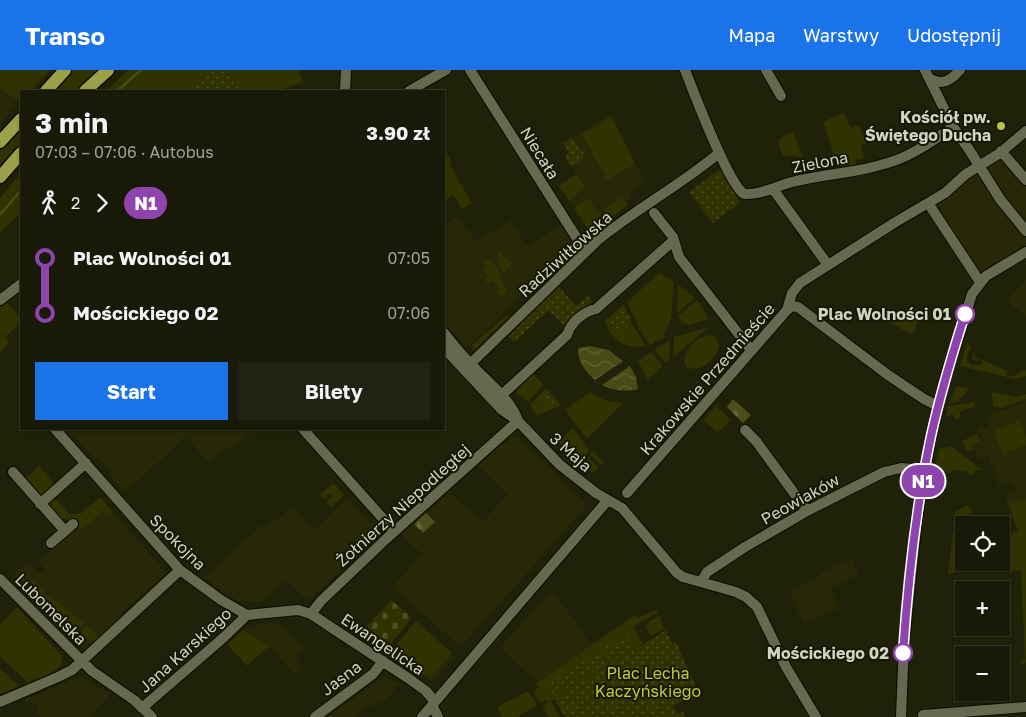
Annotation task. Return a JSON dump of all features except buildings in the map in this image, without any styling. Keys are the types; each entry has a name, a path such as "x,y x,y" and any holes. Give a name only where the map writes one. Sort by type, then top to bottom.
{"main road":[{"path":"47,90 65,70"},
{"path":"86,90 108,70"},
{"path":"0,142 20,120"},
{"path":"0,176 20,153"}],"street":[{"path":"345,90 346,70"},
{"path":"411,90 446,70"},
{"name":"Niecała","path":"470,70 585,251"},
{"path":"685,70 719,153"},
{"path":"766,70 781,96"},
{"path":"927,74 938,82 943,83 952,79 960,70"},
{"path":"927,74 953,127 1000,199 1026,231"},
{"name":"Zielona","path":"719,153 736,186 742,193 749,194 895,160 924,147 953,127"},
{"name":"Krakowskie Przedmieście","path":"627,492 787,310 792,293 800,283 945,193 966,174 1001,151 1026,131"},
{"path":"1001,151 1026,180"},
{"name":"Radziwiłłowska","path":"467,367 585,251 618,224 676,186 719,153"},
{"path":"773,189 828,265"},
{"path":"928,203 980,282"},
{"path":"654,213 674,240 679,257 751,350"},
{"path":"506,391 516,378 567,335 570,326 574,322 587,311 596,310 674,240"},
{"path":"901,717 906,614 917,518 938,406 969,301 980,282 992,272 1026,252"},
{"path":"0,300 20,285"},
{"path":"787,310 792,306 798,307 905,387 938,406"},
{"name":"3 Maja","path":"445,334 467,367"},
{"name":"3 Maja","path":"445,350 508,403 515,412 518,421 560,465 622,508 677,573 683,577 736,592 746,597 757,607 786,667 816,717"},
{"name":"Żołnierzy Niepodległej","path":"311,614 321,601 394,531 518,421"},
{"name":"Spokojna","path":"56,430 180,570 229,606 247,615"},
{"path":"304,430 394,531"},
{"path":"745,430 756,441 807,512"},
{"path":"40,504 86,463"},
{"name":"Peowiaków","path":"701,582 707,572 722,562 807,512 887,470 901,468 925,470"},
{"path":"13,472 40,504 69,528 51,544"},
{"path":"422,717 608,500"},
{"path":"0,702 63,675 82,661 180,570"},
{"name":"Lubomelska","path":"0,579 95,674 152,717"},
{"path":"247,615 298,610 311,614"},
{"name":"Ewangelicka","path":"311,614 422,688 434,704 438,717"},
{"name":"Jana Karskiego","path":"142,708 247,615"},
{"name":"Jasna","path":"315,717 373,674 383,661"},
{"path":"923,715 1026,707"}],"shaded area":[{"path":"0,88 10,97 20,99 0,124"},
{"path":"611,114 645,181 628,192 632,198 626,203 628,205 614,216 609,216 595,231 592,231 589,230 559,186 576,174 565,155 569,152 563,143"},
{"path":"1003,157 1026,183 1026,248 981,275 936,205 950,196 968,179"},
{"path":"458,215 476,242 511,220 527,246 561,226 573,246 569,252 469,346 465,345 445,323 445,256 449,252 445,244 445,225"},
{"path":"1026,280 1026,318 1020,311 1011,306 1009,297"},
{"path":"1026,400 1026,554 1004,495 1016,490 1011,480 999,485 988,456 979,459 973,445 982,441 977,427 983,425 984,428 990,426 987,420 990,418 990,414 1007,409"},
{"path":"69,430 256,430 208,462 186,437 125,492 110,477 110,470 98,458 94,458"},
{"path":"509,437 518,437 584,502 584,509 461,647 392,587 422,554 401,535 450,492 482,522 508,495 478,465"},
{"path":"347,498 380,532 310,600 305,598 290,583 285,582 261,603 237,601 204,578 261,525 264,528 294,507 315,530"},
{"path":"107,505 166,573 123,611 117,623 84,650 12,576 27,561 40,574 45,570 39,561 76,529 77,527 72,521"},
{"path":"851,558 859,575 830,589 839,608 804,623 789,591 817,578 822,572"},
{"path":"551,591 570,614 591,645 537,682 500,648"},
{"path":"277,622 303,646 296,656 297,661 303,667 295,674 269,646 243,630 259,624"},
{"path":"451,655 454,658 433,682 400,661 430,678"},
{"path":"385,676 400,684 381,704 378,702 373,707 369,704 356,717 328,717"},
{"path":"78,677 85,678 110,695 90,717 41,717 35,712 39,707 32,701 28,705 25,700"}],"green space":[{"path":"0,70 50,70 32,90 20,90 20,98 10,96 0,88"},
{"path":"73,70 98,70 76,90 54,90"},
{"path":"128,70 299,70 303,82 280,90 106,90"},
{"path":"215,70 228,70 249,90 192,90"},
{"path":"844,113 851,128 859,125 866,144 861,145 864,158 856,160 857,166 839,169 823,122"},
{"path":"611,117 635,164 607,180 582,134"},
{"path":"20,127 20,144 0,166 0,150"},
{"path":"793,131 802,157 782,155 778,141"},
{"path":"571,138 586,156 571,167 565,155 569,152 563,143"},
{"path":"445,150 452,162 449,164 472,203 462,209 453,195 445,200"},
{"path":"719,170 740,203 713,223 689,192"},
{"path":"20,174 20,213 0,233 0,198"},
{"path":"576,174 586,187 569,201 559,186"},
{"path":"621,197 628,205 614,216 610,216 604,210"},
{"path":"588,198 605,222 595,231 589,230 574,208"},
{"path":"500,252 512,264 505,272 496,262 500,259 497,255"},
{"path":"490,258 501,275 500,279 508,292 500,297 496,292 500,289 493,281 488,284 484,279 488,276 483,270 487,266 484,263"},
{"path":"659,273 674,281 671,319 664,334 664,339 660,339 650,345 639,329 627,302"},
{"path":"678,284 695,298 677,313"},
{"path":"559,287 576,306 588,296 592,301 564,326 549,310 514,342 509,336"},
{"path":"697,300 708,319 690,325 682,323 678,316"},
{"path":"7,303 20,314 20,322 5,338 9,342 0,353 0,308"},
{"path":"624,304 631,322 646,346 626,345 615,338 608,328 605,321"},
{"path":"911,305 922,311 912,335 892,323"},
{"path":"621,310 628,313 631,320 628,327 621,330 614,327 611,320 614,313"},
{"path":"508,314 509,317 473,351 472,345"},
{"path":"709,327 673,357 674,337"},
{"path":"710,335 716,337 719,344 716,355 703,366 693,369 687,368 684,361 689,347 696,340"},
{"path":"670,340 669,361 666,363 654,350"},
{"path":"967,343 971,347 967,355 967,361 972,365 980,365 983,362 979,359 973,360 972,357 975,350 974,356 1007,371 1006,375 1014,376 1020,373 1020,371 1026,370 1026,376 1015,379 960,366"},
{"path":"651,352 663,366 648,380 638,361"},
{"path":"531,371 543,385 528,402 516,392 523,385 520,381"},
{"path":"956,386 969,388 958,402 949,404"},
{"path":"546,388 561,405 537,416 530,405"},
{"path":"546,390 559,404 551,409 540,397"},
{"path":"590,392 604,400 623,403 587,439 565,410"},
{"path":"991,392 1016,397 1026,394 1026,399 1003,408 994,407"},
{"path":"733,399 751,415 743,423 727,407"},
{"path":"974,402 975,406 960,412 961,418 956,420 953,414 946,417 948,406"},
{"path":"716,406 731,419 718,433 703,420"},
{"path":"1019,421 1026,437 1026,445 1003,454 994,431"},
{"path":"573,428 589,450 583,463 558,443"},
{"path":"977,434 981,441 972,445 974,449 967,451 962,441"},
{"path":"951,446 982,470 975,470 974,475 954,470 951,473 934,471 939,449"},
{"path":"592,451 604,462 601,465 592,456 589,459 599,467 593,473 584,465"},
{"path":"39,466 56,486 42,497 26,478"},
{"path":"334,483 344,495 331,507 326,502 333,496 330,493 324,499 320,494"},
{"path":"54,497 70,514 80,514 100,497 112,511 107,515 103,511 81,530 74,522 61,518 48,504"},
{"path":"1026,499 1026,663 1021,665 1021,660 1025,660 1021,570 1003,572 1010,571 1010,534 1018,531 1008,504"},
{"path":"967,505 972,511 971,516 955,516 955,526 953,526 955,512"},
{"path":"426,513 435,522 423,533 414,524"},
{"path":"953,533 955,533 955,571 964,571 948,574"},
{"path":"35,580 46,594 84,622 79,628 73,630 74,628 70,628 42,603 23,591"},
{"path":"391,600 411,619 385,651 360,634"},
{"path":"17,607 62,656 62,662 59,667 50,674 28,682 0,657 0,625"},
{"path":"656,610 658,613 633,626 643,644 551,701 560,717 549,717 542,706 548,702 546,700 540,703 533,691 539,687 537,684 530,687 635,615 638,618"},
{"path":"659,616 661,624 665,628 651,636 645,626 649,624 648,622"},
{"path":"416,621 452,653 430,678 389,653"},
{"path":"87,625 99,638 91,641 81,635"},
{"path":"243,630 269,646 247,666 228,645"},
{"name":"Plac Lecha Kaczyńskiego","path":"666,630 672,644 676,642 698,691 673,706 678,714 683,712 685,717 565,717 554,699"},
{"path":"626,635 633,647 610,661 603,649"},
{"path":"599,652 606,664 581,679 574,667"},
{"path":"1,669 19,686 0,694"},
{"path":"571,669 578,681 554,695 547,684"},
{"path":"528,691 537,705 517,717 502,717 497,707"}],"water":[{"path":"590,346 608,350 623,361 595,380 583,366 578,353 578,348"},
{"path":"630,366 636,377 638,389 611,389 602,385"}],"waterway":[{"path":"118,90 141,70"},
{"path":"0,215 20,191"}],"bus line":[{"name":"N1","path":"903,653 911,568 931,436 965,314"}],"place":[{"name":"Kościół pw. Świętego Ducha","path":"1001,126"},
{"name":"Plac Wolności 01","path":"965,314"},
{"name":"Mościckiego 02","path":"903,653"}]}
